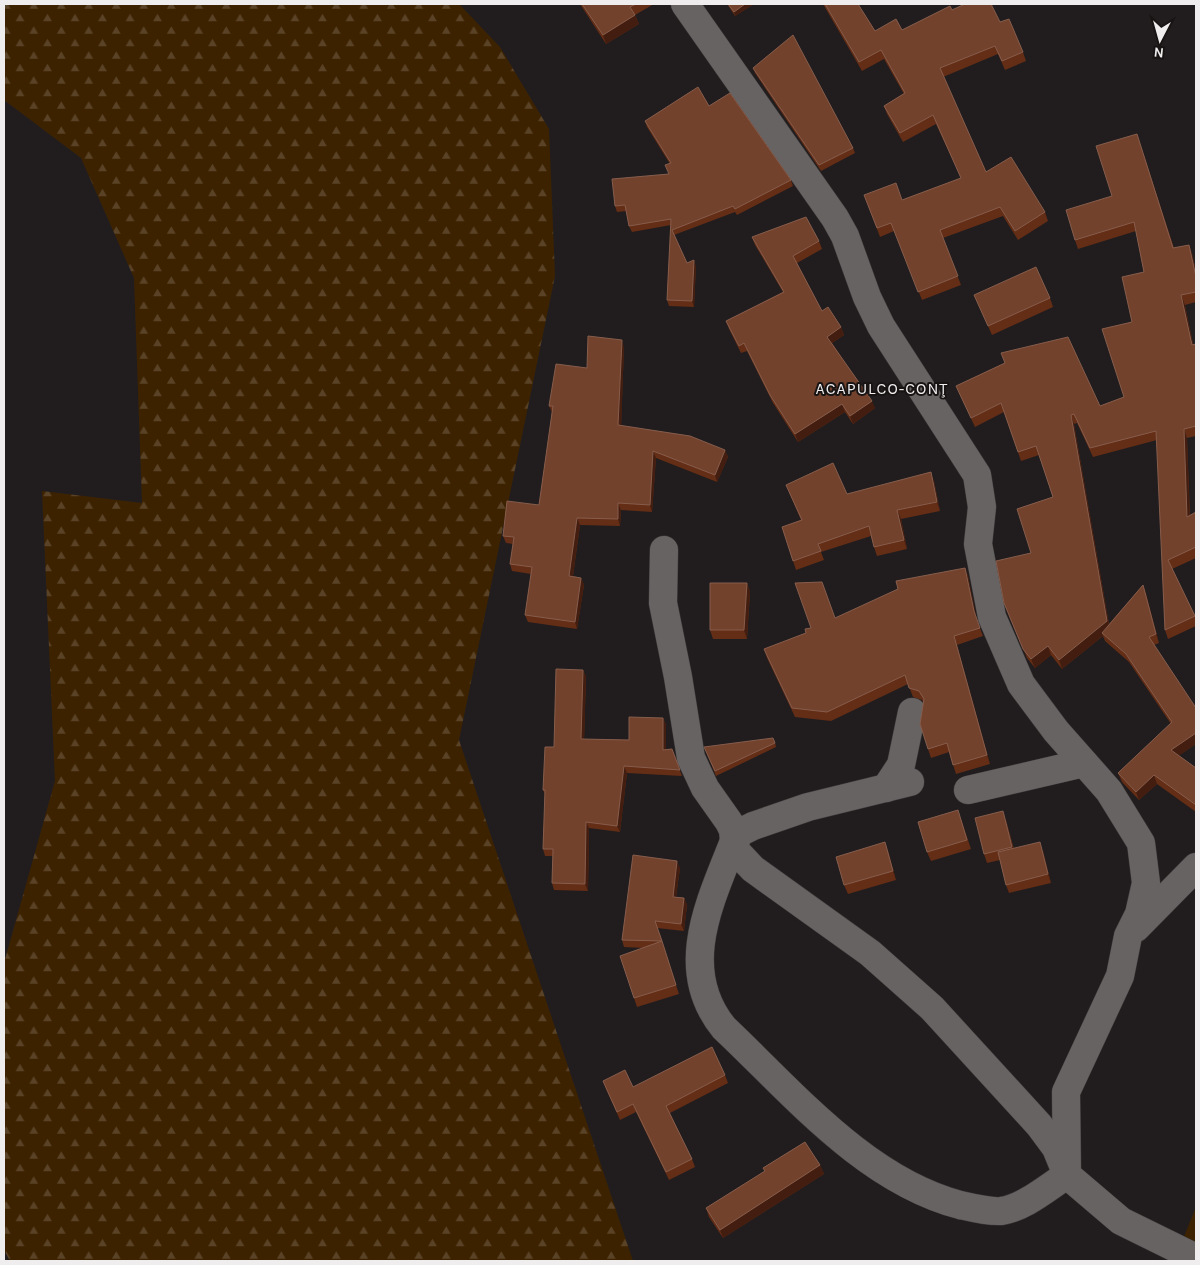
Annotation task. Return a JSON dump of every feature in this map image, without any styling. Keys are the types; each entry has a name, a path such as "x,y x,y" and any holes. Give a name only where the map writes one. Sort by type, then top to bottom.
{"street":[{"path":"685,4 836,218 845,236 866,297 881,326 976,475 982,507 978,544 992,617 1021,684 1056,731 1109,791 1141,843 1146,883 1139,914 1128,936 1120,976 1066,1092 1067,1174"},
{"path":"664,550 663,603 675,660 690,758 706,788 729,822 733,830 737,852 753,869 870,953 932,1008 1040,1125 1056,1148 1067,1174 1121,1221 1192,1256"},
{"path":"912,712 900,765 898,785 808,807 741,832 734,841 713,896 698,954 700,979 708,1004 724,1028 850,1148 887,1173 922,1192 966,1206 1000,1211 1015,1208 1067,1174"},
{"path":"968,790 1084,763"},
{"path":"1128,936 1196,867"}],"green space":[{"path":"4,4 459,4 500,47 549,129 555,276 459,740 633,1261 10,1261 4,1250 4,963 55,781 42,491 142,503 134,278 81,158 4,100"},
{"path":"1196,1207 1196,1261 1174,1261"}],"building":[{"path":"582,4 636,4 630,7 635,15 603,35"},
{"path":"728,4 745,4 734,12"},
{"path":"825,4 858,4 875,31 896,19 902,30 950,6 952,10 965,4 991,4 1000,22 1009,19 1023,52 1002,61 995,46 940,68 986,172 1011,157 1045,212 1015,231 1000,207 940,230 958,276 918,292 891,223 877,228 864,195 896,183 902,200 961,178 933,115 900,133 884,106 905,93 881,50 859,62"},
{"path":"793,35 853,148 819,165 753,68"},
{"path":"698,87 709,106 730,93 791,180 735,209 733,206 672,230 687,263 694,260 692,301 667,300 671,219 629,226 625,205 615,206 612,179 669,174 665,165 671,163 645,121"},
{"path":"1137,134 1173,248 1189,245 1196,277 1196,292 1181,295 1192,345 1196,344 1196,426 1184,429 1187,517 1196,512 1196,547 1168,560 1195,616 1165,630 1156,431 1090,448 1074,414 1071,415 1107,621 1059,660 1048,646 1031,659 1023,649 1004,603 996,561 1031,553 1017,509 1053,497 1036,446 1018,452 1001,403 971,418 956,386 1005,363 1001,353 1068,337 1100,406 1124,397 1102,329 1132,322 1122,277 1144,272 1134,222 1075,240 1066,210 1112,196 1096,146"},
{"path":"806,217 819,241 793,256 822,311 828,307 841,327 827,337 872,401 850,416 842,404 795,434 770,395 744,343 739,346 726,321 784,292 752,237"},
{"path":"1036,267 1050,298 988,326 974,295"},
{"path":"588,336 622,340 618,425 690,436 725,450 715,475 653,451 650,505 618,503 618,519 577,518 569,576 581,578 575,622 525,615 532,567 510,564 514,537 503,536 507,501 539,505 553,406 549,406 556,364 587,368"},
{"path":"833,463 847,494 931,472 937,502 897,510 904,540 874,547 869,526 818,544 821,551 793,561 782,527 802,520 786,485"},
{"path":"965,568 974,611 980,628 954,636 987,755 953,765 947,743 928,749 920,724 924,699 919,691 909,688 905,675 827,712 792,708 764,649 806,633 805,629 811,628 795,583 822,582 835,618 898,589 896,581"},
{"path":"710,583 747,583 744,630 710,630"},
{"path":"1143,585 1156,634 1149,637 1196,708 1196,733 1171,750 1196,768 1196,805 1154,775 1136,792 1118,773 1172,722 1126,654 1102,633"},
{"path":"556,669 583,670 581,739 629,740 629,717 663,718 663,750 672,749 680,770 624,766 617,826 586,822 585,884 552,883 553,849 543,849 545,747 554,747"},
{"path":"773,738 775,743 715,771 704,747"},
{"path":"958,810 967,840 927,852 918,822"},
{"path":"1003,811 1012,847 984,854 975,818"},
{"path":"885,842 893,871 844,885 836,857"},
{"path":"1040,842 1048,874 1006,885 998,852"},
{"path":"633,855 677,861 673,897 684,898 681,924 655,921 662,941 622,940"},
{"path":"662,941 676,985 634,998 620,956"},
{"path":"712,1047 725,1075 666,1106 692,1159 666,1172 633,1104 617,1112 603,1081 625,1070 633,1087"},
{"path":"805,1142 820,1165 720,1230 706,1208 765,1171 763,1168"}],"district":[{"name":"ACAPULCO-CONŢ","path":"882,388"}]}
